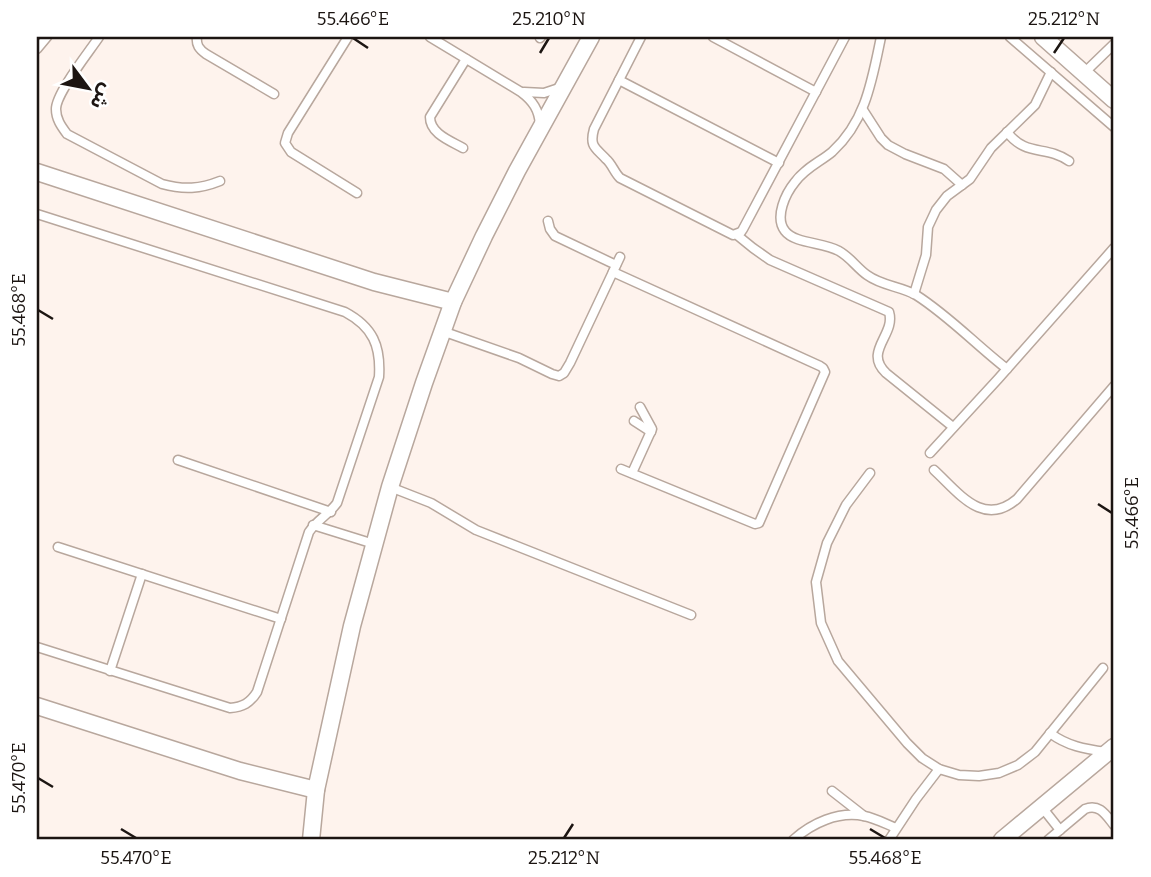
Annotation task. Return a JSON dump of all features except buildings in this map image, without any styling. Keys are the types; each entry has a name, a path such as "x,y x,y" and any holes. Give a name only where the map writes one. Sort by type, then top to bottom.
{"street":[{"path":"311,840 316,790 352,626 390,487 442,331 484,236 591,37"},
{"path":"1044,37 1114,100"},
{"path":"37,173 374,282 453,302"},
{"path":"37,706 240,771 316,790"},
{"path":"1002,840 1111,750"}],"lane":[{"path":"37,49 47,37"},
{"path":"99,37 59,96 56,109 59,123 67,134 162,184 191,189 220,181"},
{"path":"197,37 196,43 206,54 274,94"},
{"path":"348,37 288,133 285,144 291,152 357,193"},
{"path":"430,37 530,98 540,117 540,128"},
{"path":"641,37 594,129 592,144 596,150 620,178 737,235 770,260 890,312 891,322 877,354 879,365 953,427"},
{"path":"713,37 816,92"},
{"path":"737,235 744,229 845,37"},
{"path":"881,37 863,110 842,141 794,183 783,206 781,223 792,237 828,246 874,280 914,294 961,328 1007,369"},
{"path":"1010,37 1114,127"},
{"path":"1084,74 1114,44"},
{"path":"463,148 436,131 430,122 466,59"},
{"path":"914,294 926,255 931,220 947,196 970,179 991,148 1035,105 1051,72"},
{"path":"619,80 779,163"},
{"path":"522,92 544,93 565,85"},
{"path":"863,110 888,145 944,169 962,185"},
{"path":"1007,132 1021,146 1056,154 1069,161"},
{"path":"37,214 345,312 359,320 370,331 377,345 380,361 379,377 337,503 309,532 253,699 239,708 222,706 37,648"},
{"path":"548,221 555,236 820,366 825,372 759,523 755,524 621,469"},
{"path":"930,453 1114,248"},
{"path":"442,331 519,358 558,376 564,373 570,363 616,265"},
{"path":"934,470 976,508 987,511 1009,506 1114,386"},
{"path":"632,473 651,432 651,426 640,407"},
{"path":"634,421 651,432"},
{"path":"178,460 331,512"},
{"path":"870,473 846,505 827,543 816,582 821,623 838,661 922,758 939,769 969,776 999,773 1018,765 1035,752 1103,668"},
{"path":"390,487 431,503 476,530 691,615"},
{"path":"313,525 374,544"},
{"path":"58,547 281,619"},
{"path":"110,671 142,574"},
{"path":"1050,733 1073,747 1111,750"},
{"path":"889,840 939,769"},
{"path":"832,791 864,816 896,828"},
{"path":"1041,806 1060,830"},
{"path":"1048,840 1089,807 1103,812 1114,825"},
{"path":"793,840 808,827 835,816 864,816"}]}
